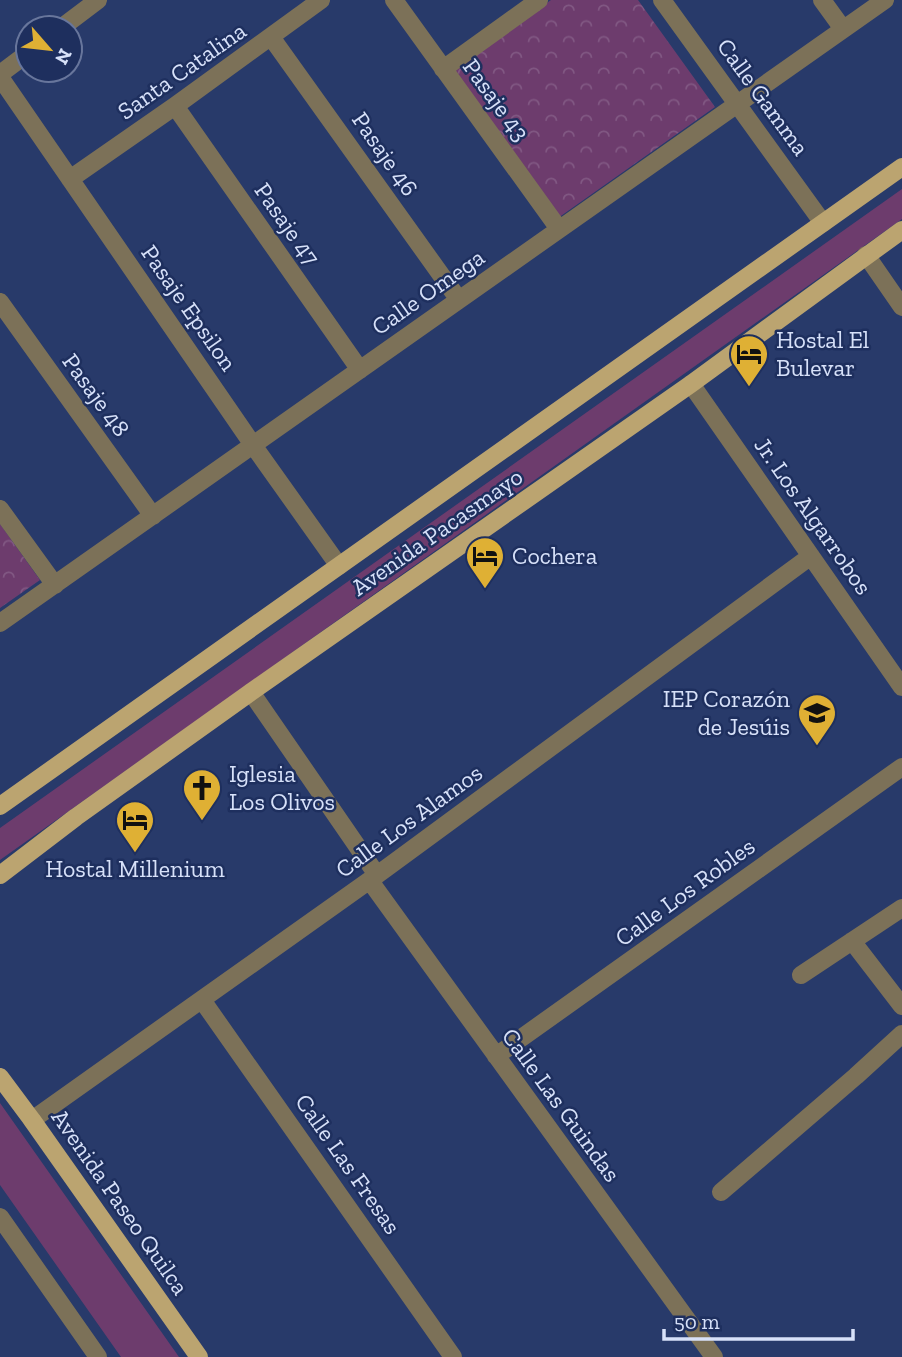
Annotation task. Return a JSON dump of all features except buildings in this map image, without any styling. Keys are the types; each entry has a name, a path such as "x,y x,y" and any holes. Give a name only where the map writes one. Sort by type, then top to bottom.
{"main road":[{"name":"Avenida Pacasmayo","path":"0,806 902,167"},
{"name":"Avenida Pacasmayo","path":"0,875 76,817 691,384 902,230"},
{"name":"Avenida Paseo Quilca","path":"0,1077 199,1357"}],"street":[{"path":"79,14 97,0"},
{"name":"Santa Catalina","path":"70,179 321,0"},
{"name":"Pasaje 43","path":"394,0 559,229"},
{"path":"443,69 539,0"},
{"name":"Calle Gamma","path":"662,0 823,223"},
{"path":"822,0 843,29"},
{"name":"Calle Omega","path":"0,623 885,0"},
{"name":"Pasaje 46","path":"271,37 459,300"},
{"path":"0,76 14,64"},
{"name":"Pasaje Epsilon","path":"0,76 339,566"},
{"name":"Pasaje 47","path":"175,106 360,370"},
{"path":"866,255 902,307"},
{"name":"Pasaje 48","path":"0,302 153,516"},
{"name":"Jr. Los Algarrobos","path":"691,384 902,687"},
{"path":"0,509 55,585"},
{"name":"Calle Los Alamos","path":"32,1120 373,878 811,556"},
{"name":"Calle Las Guindas","path":"251,692 373,878 496,1056 714,1357"},
{"name":"Calle Los Robles","path":"496,1056 902,767"},
{"path":"800,975 902,908"},
{"path":"852,941 902,1006"},
{"name":"Calle Las Fresas","path":"202,1000 453,1357"},
{"path":"721,1192 902,1034"},
{"path":"0,1217 98,1357"}],"green space":[{"path":"551,0 638,0 715,107 558,218 450,71"},
{"path":"902,189 902,219 0,860 0,828"},
{"path":"0,524 40,580 0,608"},
{"path":"0,1103 179,1357 121,1357 0,1185"}],"place":[{"name":"Hostal El Bulevar","path":"749,388"},
{"name":"Cochera","path":"485,590"},
{"name":"IEP Corazón de Jesúis","path":"817,747"},
{"name":"Iglesia Los Olivos","path":"202,822"},
{"name":"Hostal Millenium","path":"135,854"}]}
